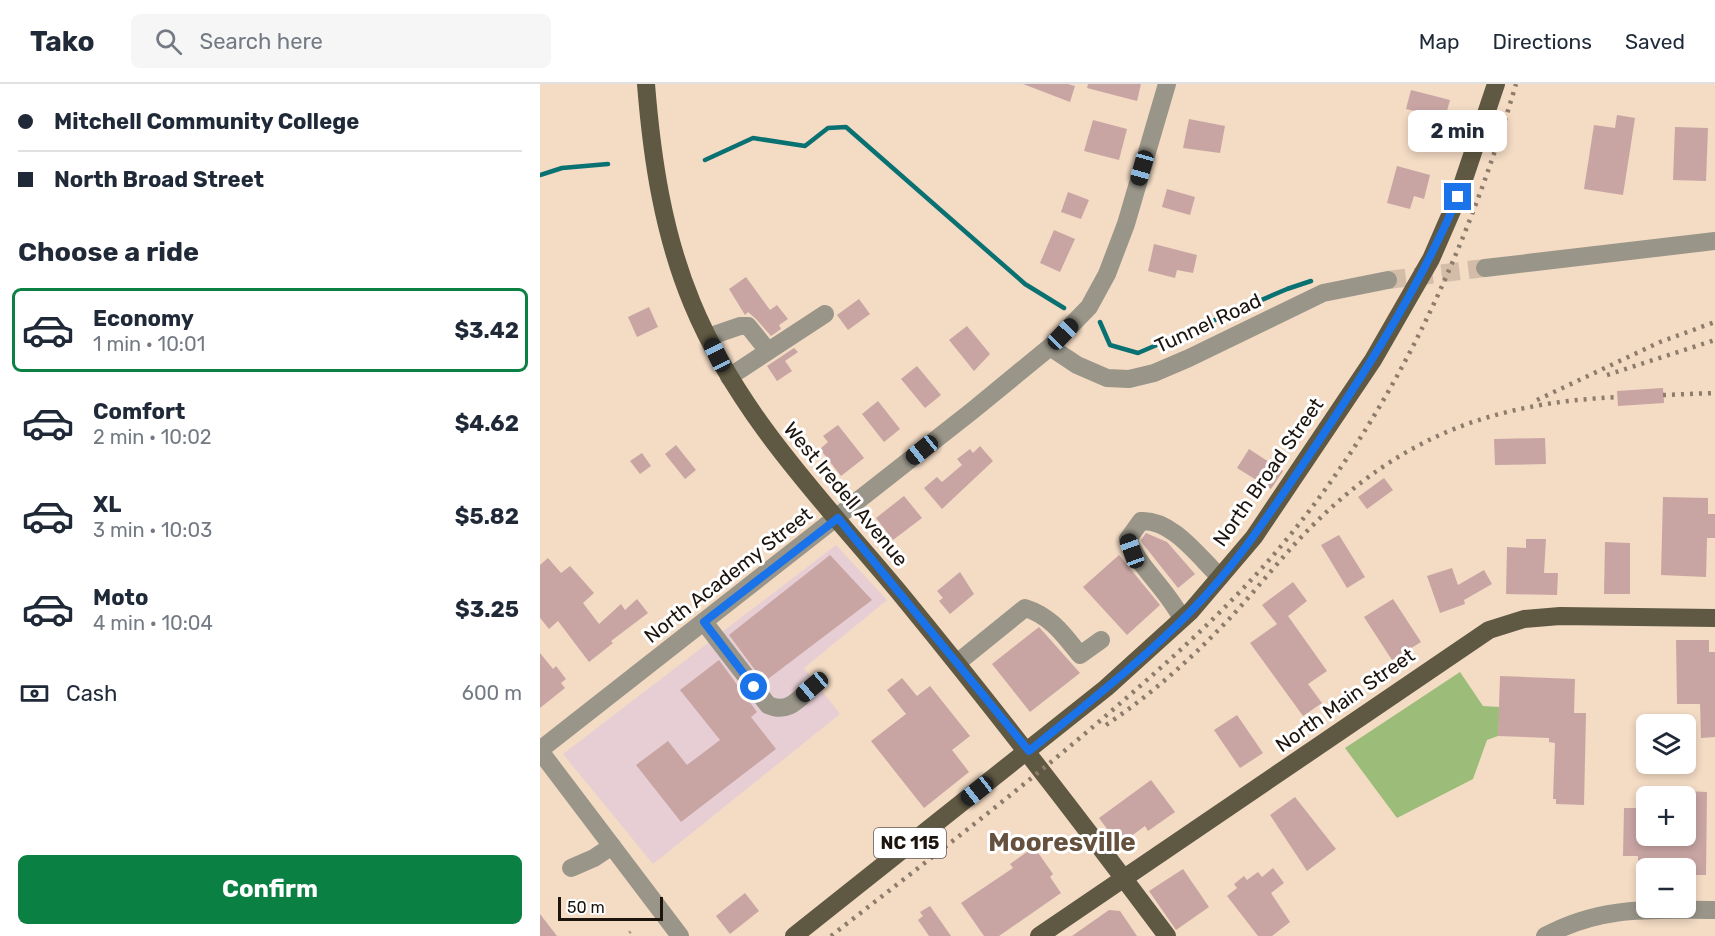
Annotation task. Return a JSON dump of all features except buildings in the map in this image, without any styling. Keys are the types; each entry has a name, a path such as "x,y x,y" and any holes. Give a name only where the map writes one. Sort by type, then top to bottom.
{"main road":[{"name":"West Iredell Avenue","path":"646,84 651,150 666,228 692,303 729,377 770,440 838,518 1029,751 1167,936"},
{"name":"North Broad Street","path":"794,936 1029,751 1182,619 1254,537 1373,360 1431,259 1458,197 1496,84"},
{"name":"North Main Street","path":"1040,936 1489,630 1524,619 1560,616 1715,618"}],"street":[{"name":"North Academy Street","path":"540,751 838,518 1050,347 1089,307 1107,274 1126,224 1167,84"},
{"path":"1485,268 1715,241"},
{"name":"Tunnel Road","path":"1050,347 1087,370 1107,378 1129,379 1154,373 1189,358 1323,293 1388,280"},
{"path":"729,377 825,314"},
{"path":"708,337 740,326 748,326 768,351"},
{"path":"1182,619 1169,595 1132,551 1128,539 1141,521 1154,520 1167,527 1220,577"},
{"path":"957,663 1025,608 1042,613 1060,630 1080,656 1101,640"},
{"path":"704,622 768,705 778,710 787,709 812,687"},
{"path":"540,751 680,936"},
{"path":"571,868 594,858 612,846"},
{"path":"1545,936 1587,918 1615,911 1715,910"}],"path":[{"path":"629,931 633,936"}],"shaded area":[{"path":"836,545 887,600 804,668 840,714 653,864 563,754"}],"green space":[{"path":"1460,672 1483,706 1500,707 1498,736 1487,740 1473,779 1397,818 1345,748"}],"waterway":[{"path":"705,160 753,138 805,146 828,128 846,127 1025,284 1064,308"},
{"path":"540,175 562,168 608,164"},
{"path":"1100,322 1110,345 1138,353 1287,289 1311,281"}],"tunnel":[{"path":"1388,280 1485,268"}],"railway":[{"path":"831,936 1011,795 1154,674 1245,587 1306,515 1347,459 1416,340 1472,215 1516,84"},
{"path":"1537,400 1660,342 1715,322"},
{"path":"1607,375 1715,340"},
{"path":"1663,395 1715,393"},
{"path":"1106,725 1155,688 1201,647 1312,526 1346,495 1380,469 1415,447 1452,430 1490,417 1530,407 1618,397"}],"district":[{"name":"Mooresville","path":"1062,842"}],"route":[{"path":"754,687 704,622 838,518 1029,751 1106,688 1191,612 1254,537 1373,360 1431,259 1458,197"}]}
